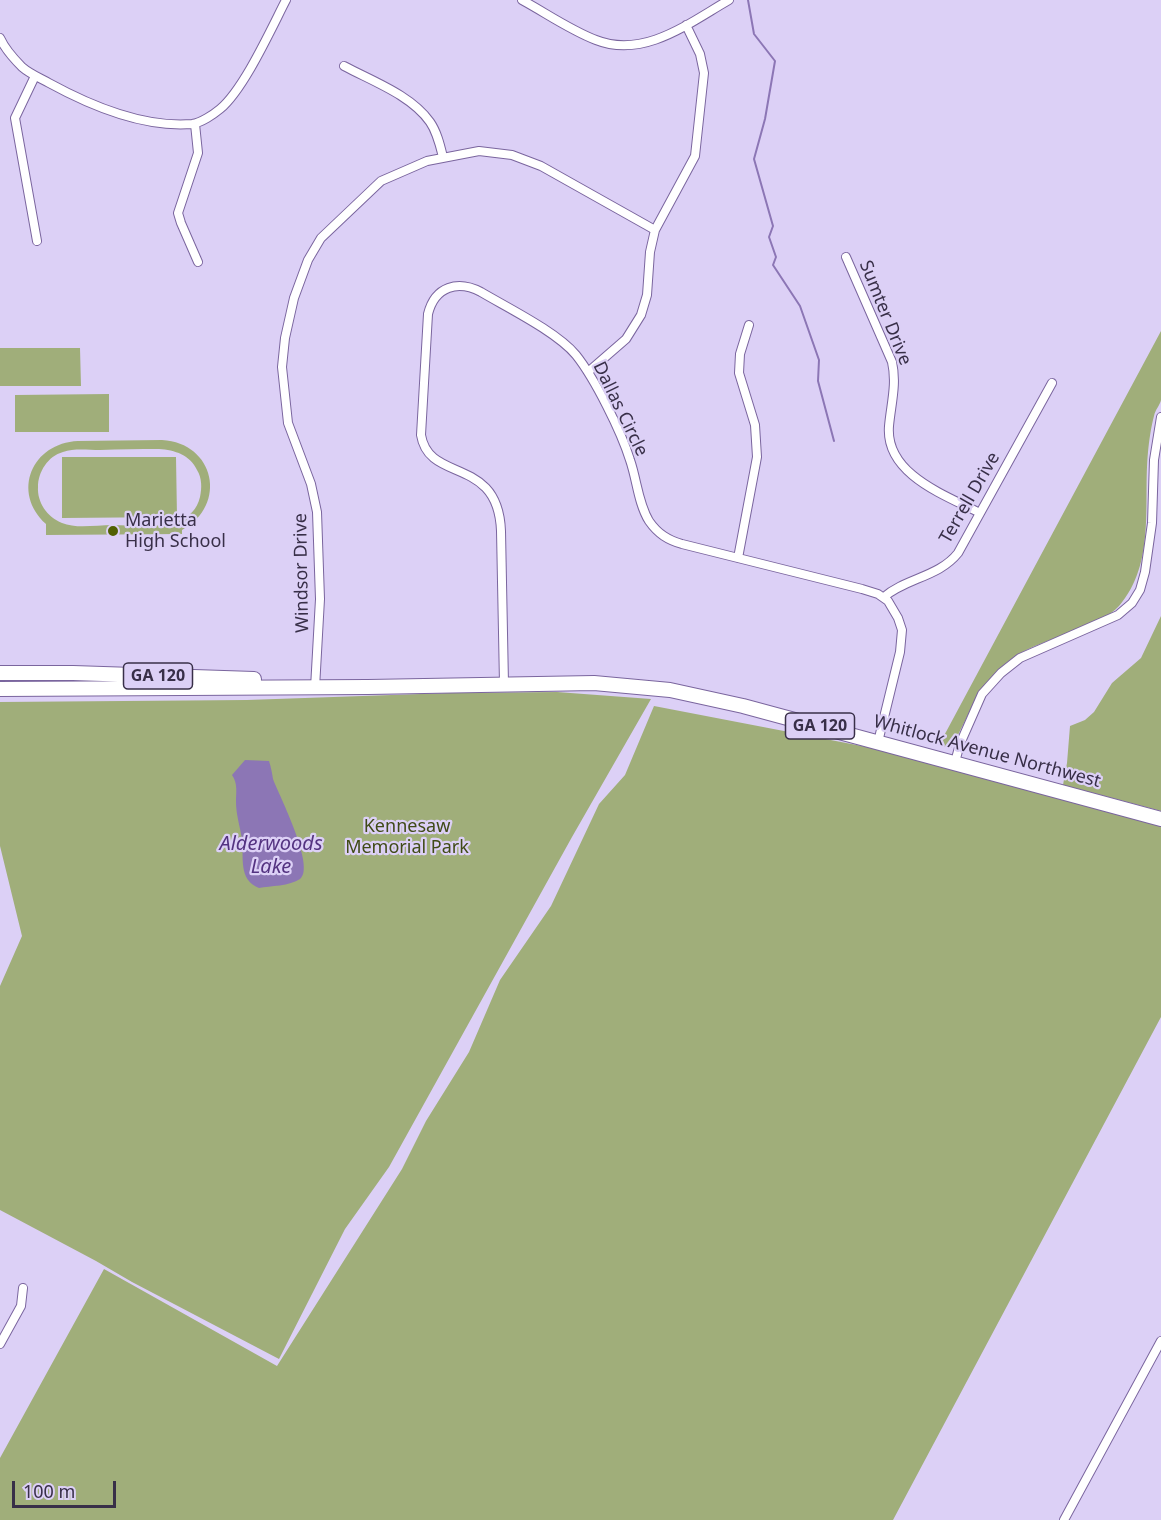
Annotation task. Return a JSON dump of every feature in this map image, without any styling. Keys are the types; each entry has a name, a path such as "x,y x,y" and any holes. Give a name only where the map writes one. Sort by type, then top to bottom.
{"highway":[{"name":"Whitlock Avenue Northwest","path":"0,673 73,673 316,684"},
{"name":"Whitlock Avenue Northwest","path":"0,689 316,684 594,683 670,690 743,706 1161,819"}],"street":[{"path":"0,38 5,49 23,68 71,95 107,110 139,119 195,124 220,109 230,99 242,82 286,0"},
{"path":"524,1 588,37 612,45 633,45 648,43 686,25 729,0"},
{"path":"588,372 626,339 641,315 647,295 650,252 655,230 688,171 696,147 704,73 700,54 686,25"},
{"path":"344,66 396,94 420,111 434,130 443,157"},
{"path":"35,76 18,108 15,123 37,241"},
{"path":"195,124 198,153 178,213 198,262"},
{"name":"Windsor Drive","path":"316,684 320,608 317,512 311,484 288,423 283,383 283,352 294,298 315,248 330,227 381,181 414,166 443,157 479,151 503,153 527,160 655,230"},
{"name":"Sumter Drive","path":"846,257 892,362 895,379 889,424 891,449 900,462 914,475 980,513"},
{"name":"Dallas Circle","path":"504,684 501,531 498,507 491,493 476,479 444,465 430,455 423,445 421,435 429,314 432,303 448,288 462,285 474,289 563,343 574,353 588,372 622,438 633,467 645,514 654,528 664,537 675,542 862,589 884,597"},
{"path":"738,558 757,457 755,425 739,373 740,354 749,325"},
{"name":"Terrell Drive","path":"884,597 894,589 939,569 950,561 962,547 1052,383"},
{"path":"955,762 960,744 982,694 1001,673 1020,658 1118,615 1132,603 1140,590 1152,523 1154,460 1161,417"},
{"path":"878,742 902,637 898,618 891,604 884,597"},
{"path":"0,1344 21,1306 23,1288"},
{"path":"1064,1520 1161,1341"}],"green space":[{"path":"1161,331 1161,400 1155,414 1149,443 1146,532 1138,571 1131,589 1119,606 1099,620 1027,650 1003,665 978,697 951,748 939,745"},
{"path":"0,348 80,348 81,386 0,386"},
{"path":"109,394 109,432 15,432 15,395"},
{"path":"162,440 180,444 194,452 204,463 209,477 210,491 206,506 197,519 182,530 182,534 46,535 46,524 35,511 30,498 29,484 38,460 49,450 62,444 78,441","holes":["76,450 165,450 181,454 190,461 201,480 200,497 195,509 187,517 176,522 150,526 74,526 57,520 41,503 38,481 45,465 58,454"]},
{"path":"62,457 176,457 177,517 62,518"},
{"path":"1161,616 1161,811 1063,785 1070,726 1085,720 1094,712 1112,683 1141,658"},
{"name":"Kennesaw Memorial Park","path":"557,692 651,699 389,1167 345,1229 279,1359 0,1210 0,986 22,936 0,846 0,702 247,700"},
{"path":"654,706 867,747 1161,826 1161,1017 893,1520 0,1520 0,1458 104,1269 277,1366 402,1169 426,1121 469,1052 500,980 551,906 599,804 625,775"}],"water":[{"name":"Alderwoods Lake","path":"245,760 269,761 273,779 300,846 304,872 296,881 259,888 248,880 245,874 236,807 236,785 232,775"}],"waterway":[{"path":"748,0 754,34 775,61 765,119 754,159 773,226 769,237 776,257 773,265 800,306 819,360 818,381 834,441"}],"place":[{"name":"Marietta High School","path":"113,531"}]}
